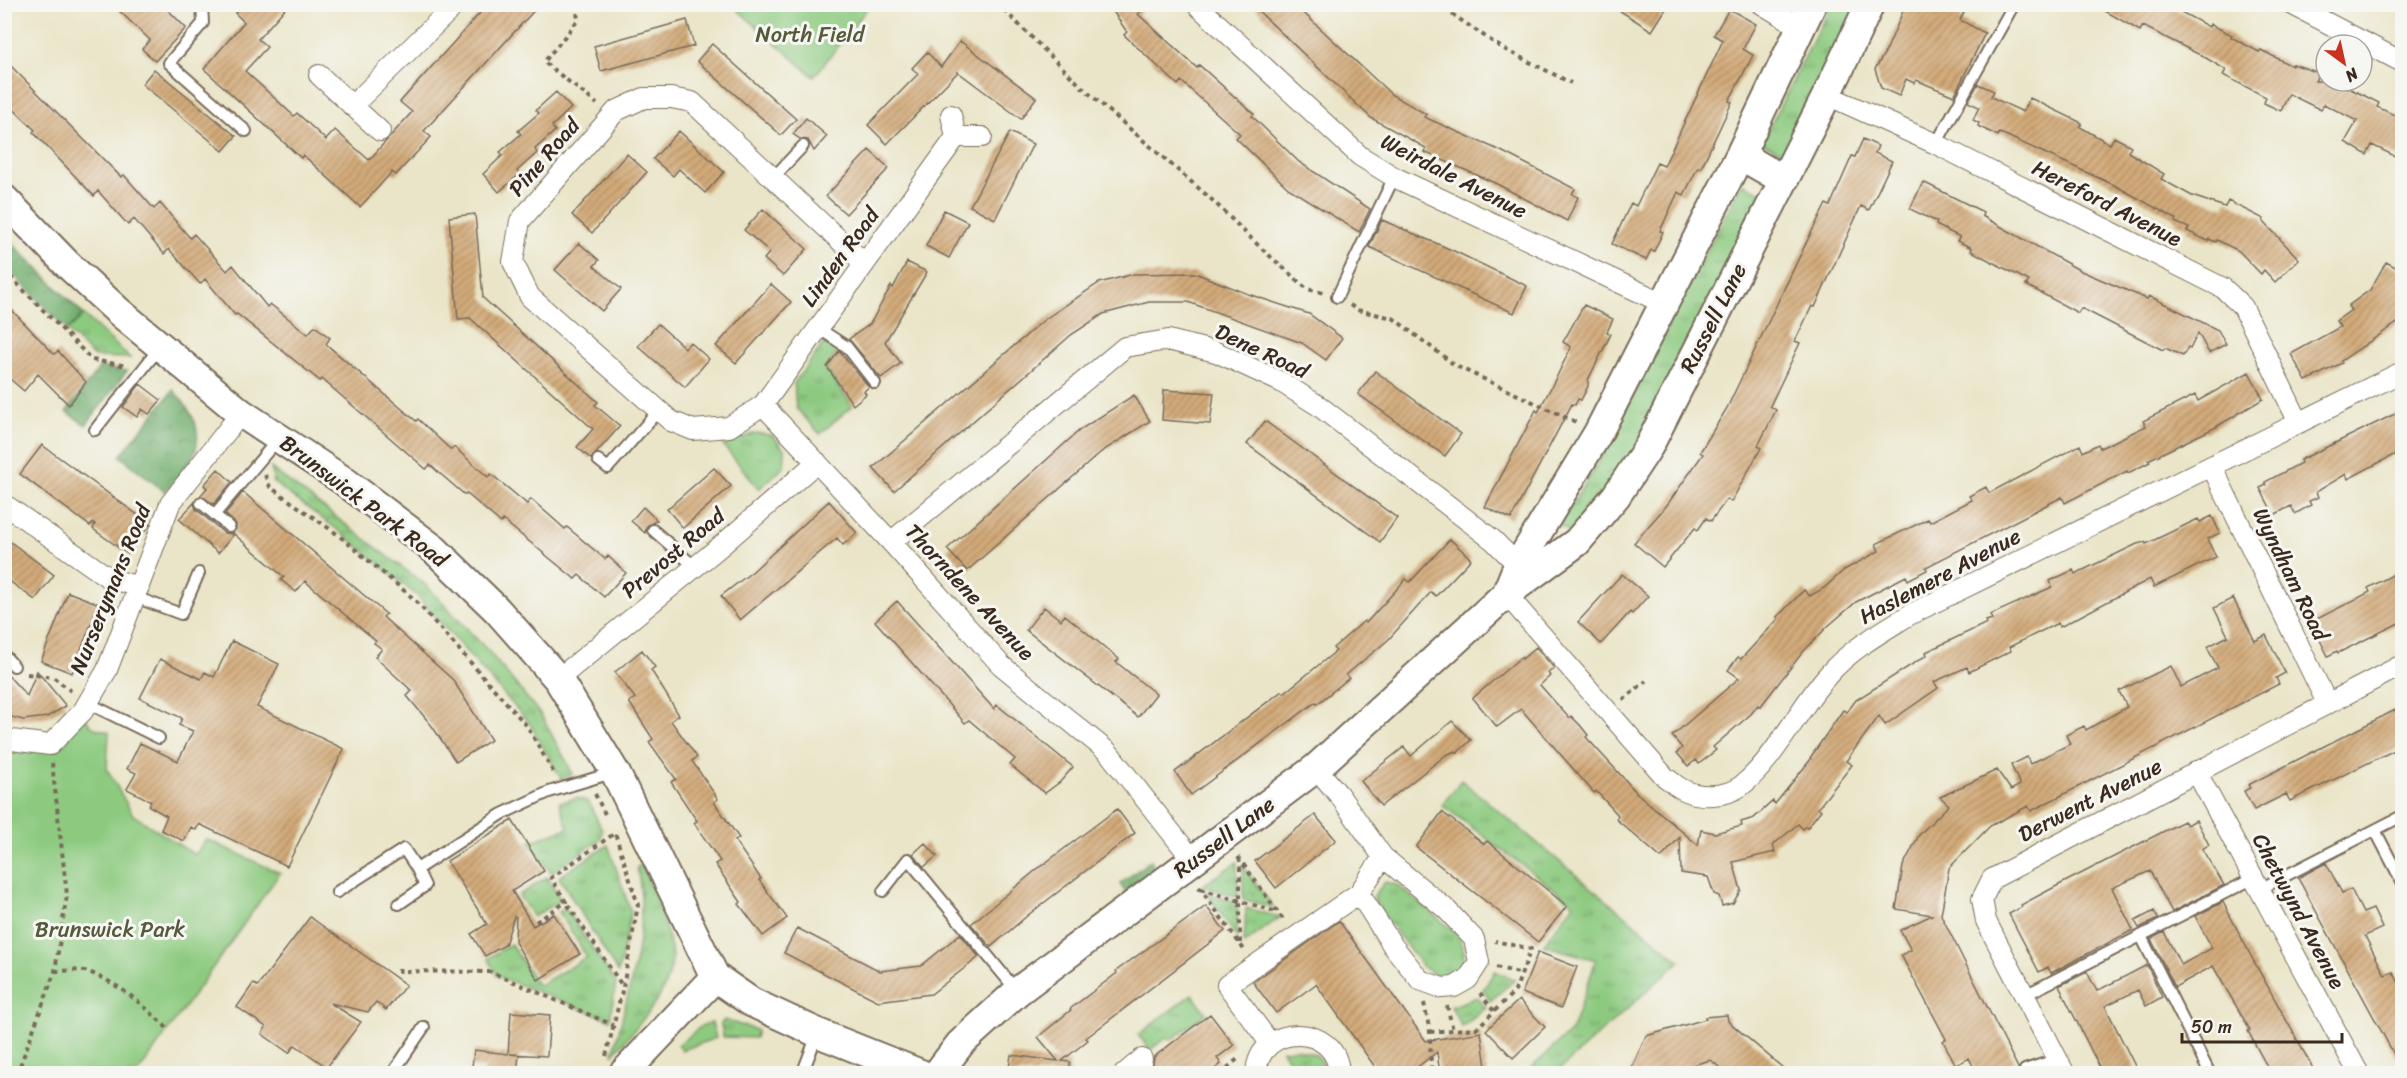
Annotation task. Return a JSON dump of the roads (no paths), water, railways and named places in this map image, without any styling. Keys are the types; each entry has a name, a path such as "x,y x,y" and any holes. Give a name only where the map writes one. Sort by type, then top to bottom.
{"main road":[{"name":"Russell Lane","path":"937,1074 960,1044 1017,992 1192,872 1223,838 1316,768 1506,594 1577,542 1616,496 1649,446 1782,179 1827,95 1870,4"},
{"name":"Russell Lane","path":"1506,594 1518,565 1598,433 1740,155 1806,16"},
{"path":"1740,155 1782,179"},
{"name":"Brunswick Park Road","path":"4,199 66,263 241,413 344,481 435,550 496,610 558,679 615,772 715,977 751,1002 818,1033 921,1074"},
{"path":"624,1073 715,977"}],"street":[{"path":"352,106 456,4"},
{"name":"Weirdale Avenue","path":"1196,4 1360,156 1394,177 1663,303"},
{"path":"1762,4 1806,16"},
{"path":"2291,4 2403,62"},
{"path":"319,75 380,131"},
{"name":"Hereford Avenue","path":"1827,95 1936,144 2223,288 2243,306 2299,423"},
{"name":"Pine Road","path":"763,405 729,427 693,430 671,421 530,297 513,262 520,221 616,111 644,98 671,98 692,102 864,263"},
{"path":"951,115 956,137 982,137"},
{"name":"Linden Road","path":"763,405 956,137"},
{"name":"Dene Road","path":"891,542 1125,347 1168,340 1216,352 1281,382 1319,406 1493,540 1518,565"},
{"name":"Haslemere Avenue","path":"1506,594 1665,777 1683,790 1699,795 1722,794 1740,786 1768,757 1828,675 1859,646 1909,615 2403,372"},
{"name":"Thorndene Avenue","path":"763,405 891,542 1001,665 1108,753 1192,872"},
{"name":"Nurserymans Road","path":"4,739 50,745 88,703 107,670 170,504 241,413"},
{"name":"Prevost Road","path":"558,679 695,567 817,462"},
{"name":"Wyndham Road","path":"2212,467 2327,703"},
{"path":"8,507 109,578 137,592"},
{"name":"Derwent Avenue","path":"2062,1066 1986,921 1982,899 1992,879 2403,665"},
{"path":"1316,768 1339,795 1383,857 1446,909 1474,939 1479,962 1468,978 1454,987 1442,988 1420,980 1393,946 1359,892"},
{"name":"Chetwynd Avenue","path":"2196,771 2359,1074"},
{"path":"1270,1043 1227,985 1359,892 1383,857"},
{"path":"1256,1074 1261,1054 1270,1043 1294,1033 1314,1036 1327,1045 1334,1053 1339,1074"},
{"path":"1124,1074 1142,1059"}],"lane":[{"path":"202,4 203,23 169,63 246,131"},
{"path":"1936,144 2013,4"},
{"path":"773,178 803,146"},
{"path":"1337,297 1394,177"},
{"path":"818,328 847,347 875,383"},
{"path":"95,430 161,346"},
{"path":"598,460 608,468 659,410"},
{"path":"214,514 279,438"},
{"path":"201,503 229,527"},
{"path":"653,530 695,567"},
{"path":"137,592 181,614 200,573"},
{"path":"4,655 14,666"},
{"path":"88,703 159,738"},
{"path":"417,869 502,814 562,788 615,772"},
{"path":"2025,995 2141,936 2403,816"},
{"path":"2375,830 2403,882"},
{"path":"337,892 404,849 425,886 399,904"},
{"path":"883,891 908,860 1017,992"},
{"path":"2141,936 2210,1074"},
{"path":"392,1074 424,1027"},
{"path":"802,1074 818,1033"},
{"path":"2025,1070 2062,1066"}],"park label":[{"name":"North Field","path":"810,34"},
{"name":"Brunswick Park","path":"110,929"}]}
